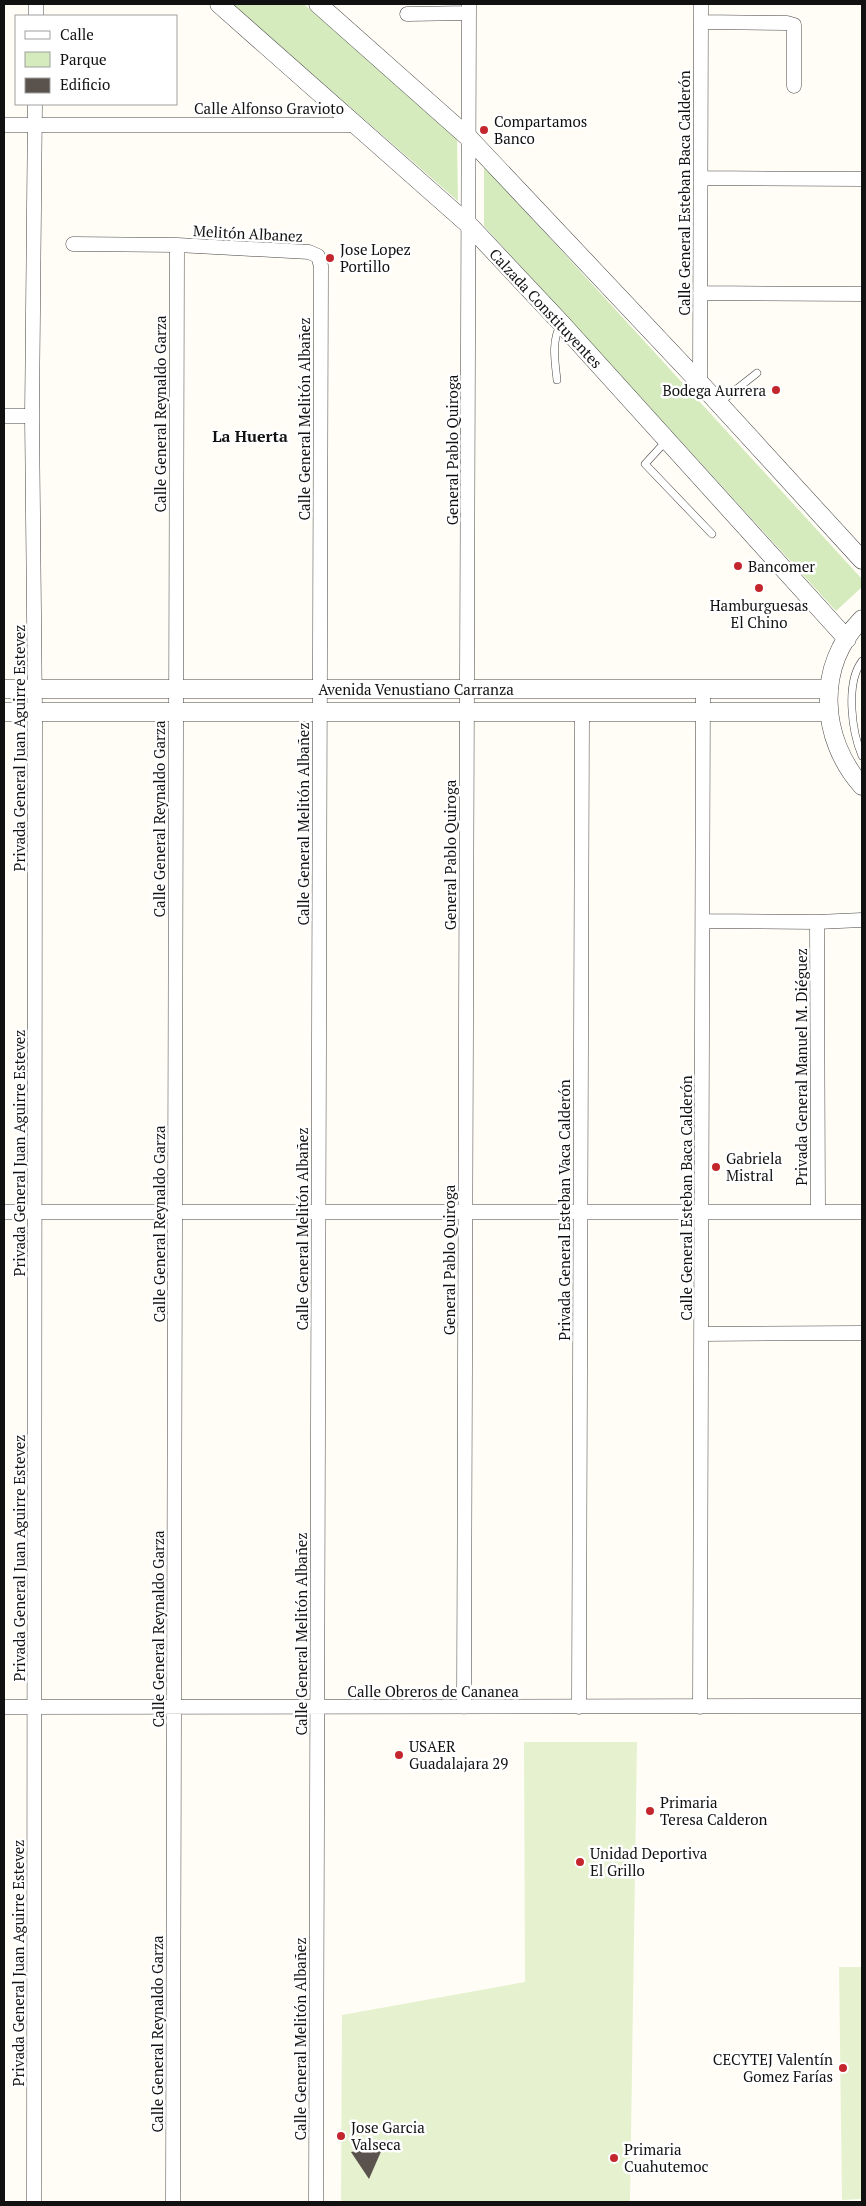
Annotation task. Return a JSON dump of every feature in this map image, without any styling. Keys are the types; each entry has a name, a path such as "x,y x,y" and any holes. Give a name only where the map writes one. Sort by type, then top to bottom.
{"street":[{"name":"Calzada Constituyentes","path":"219,4 469,225 847,638"},
{"path":"318,4 469,138 700,383 862,560"},
{"name":"Calle General Esteban Baca Calderón","path":"700,383 701,4"},
{"path":"407,14 469,8"},
{"name":"General Pablo Quiroga","path":"464,1707 469,8"},
{"path":"701,22 787,23 794,25 794,86"},
{"name":"Privada General Juan Aguirre Estevez","path":"34,2202 35,689 32,416 35,105"},
{"name":"Calle Alfonso Gravioto","path":"4,125 354,124"},
{"path":"701,178 862,179"},
{"name":"Melitón Albanez","path":"73,244 177,245 310,252 318,256"},
{"name":"Calle General Reynaldo Garza","path":"173,2202 177,245"},
{"name":"Calle General Melitón Albañez","path":"316,2202 321,266 318,256"},
{"path":"700,293 862,294"},
{"path":"4,416 32,416"},
{"path":"862,619 836,656 829,689 828,712 835,743 849,771 862,786"},
{"name":"Avenida Venustiano Carranza","path":"4,689 829,689"},
{"name":"Calle General Esteban Baca Calderón","path":"700,1706 703,689"},
{"name":"Avenida Venustiano Carranza","path":"4,712 828,712"},
{"name":"Privada General Esteban Vaca Calderón","path":"579,1707 582,713"},
{"path":"703,921 817,922 862,920"},
{"name":"Privada General Manuel M. Diéguez","path":"817,922 818,1212"},
{"path":"4,1212 862,1212"},
{"path":"701,1334 862,1333"},
{"name":"Calle Obreros de Cananea","path":"4,1707 862,1706"}],"lane":[{"path":"557,380 554,349 556,332 561,324"},
{"path":"719,404 757,373"},
{"path":"667,440 645,464 712,534"},
{"path":"862,661 854,682 852,700 855,735 862,756"}],"green space":[{"path":"232,4 304,4 457,139 458,201"},
{"path":"484,166 862,579 862,587 836,611 484,226"},
{"name":"Unidad Deportiva El Grillo","path":"524,1742 637,1742 630,2202 341,2202 342,2015 525,1982"},
{"path":"839,1967 862,1967 862,2199 842,2200"}],"building":[{"path":"383,2147 369,2179 351,2152"}],"place":[{"name":"Compartamos Banco","path":"484,130"},
{"name":"Jose Lopez Portillo","path":"330,258"},
{"name":"Bodega Aurrera","path":"776,390"},
{"name":"Bancomer","path":"738,566"},
{"name":"Hamburguesas El Chino","path":"759,588"},
{"name":"Gabriela Mistral","path":"716,1167"},
{"name":"USAER Guadalajara 29","path":"399,1755"},
{"name":"Primaria Teresa Calderon","path":"650,1811"},
{"name":"Unidad Deportiva El Grillo","path":"580,1862"},
{"name":"CECYTEJ Valentín Gomez Farías","path":"843,2068"},
{"name":"Jose Garcia Valseca","path":"341,2136"},
{"name":"Primaria Cuahutemoc","path":"614,2158"}],"district":[{"name":"La Huerta","path":"250,436"}]}
